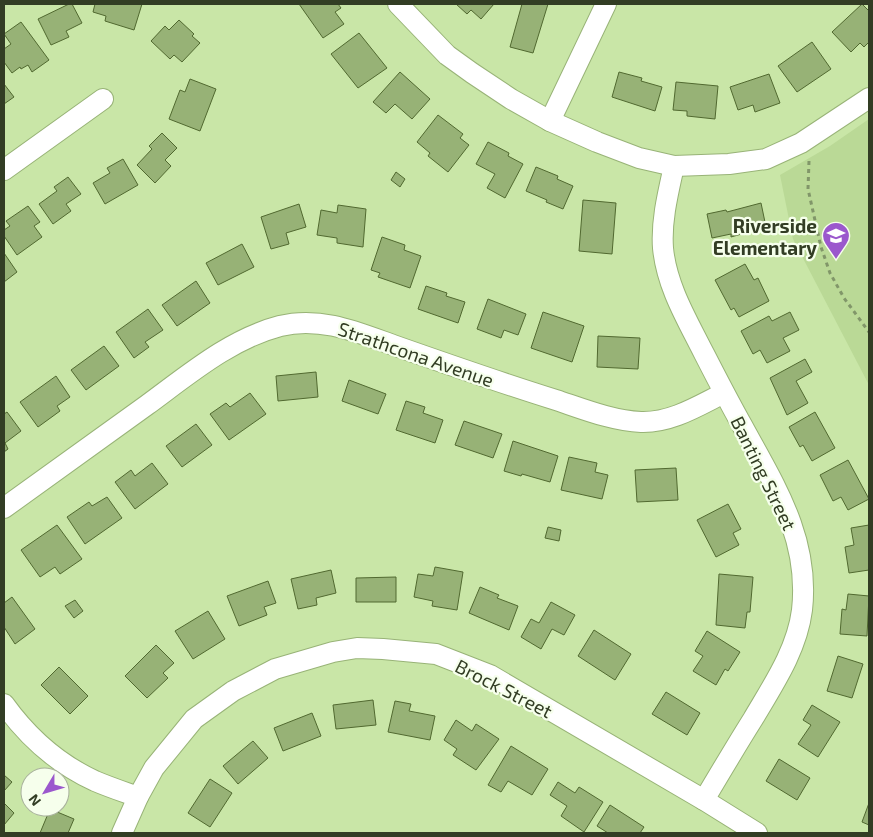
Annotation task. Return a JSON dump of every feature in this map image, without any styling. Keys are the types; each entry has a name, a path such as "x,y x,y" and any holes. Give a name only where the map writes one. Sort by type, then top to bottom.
{"street":[{"path":"398,4 447,55 511,99 550,121 597,142 639,158 674,166 729,164 766,159 806,140 869,98"},
{"path":"550,121 606,4"},
{"path":"4,170 103,99"},
{"name":"Banting Street","path":"674,166 666,202 663,249 670,282 686,318 724,393 773,482 792,523 800,554 803,583 796,636 787,660 704,800"},
{"name":"Strathcona Avenue","path":"4,508 237,342 280,326 303,323 327,324 358,332 486,378 604,415 641,422 679,415 724,393"},
{"name":"Brock Street","path":"122,833 138,797 154,768 194,719 233,691 275,669 333,652 366,648 436,654 490,676 704,800 757,833"},
{"path":"4,704 17,722 40,745 63,762 94,780 138,797"}],"path":[{"path":"806,140 810,164 808,189 821,247 830,273 844,298 869,332"}],"shaded area":[{"name":"Riverside Elementary","path":"869,119 869,385 793,239 780,175 830,146"}],"building":[{"path":"72,4 82,23 66,31 69,37 51,45 38,19"},
{"path":"95,4 142,4 134,30 105,21 106,16 93,12"},
{"path":"299,4 338,4 341,8 335,12 344,24 323,38"},
{"path":"456,4 494,4 481,19 471,10 467,14"},
{"path":"522,4 548,4 533,53 510,47"},
{"path":"862,4 869,11 869,42 864,47 860,43 851,52 832,32"},
{"path":"179,20 194,34 192,36 200,43 182,62 174,55 170,59 151,41 165,26 169,30"},
{"path":"21,22 49,60 32,72 28,65 21,69 20,67 12,73 4,62 4,49 11,44 4,34"},
{"path":"359,33 387,68 358,88 331,54"},
{"path":"812,42 831,69 797,92 778,66"},
{"path":"400,72 430,99 412,119 395,104 386,113 373,102"},
{"path":"619,72 642,78 641,81 662,87 655,111 612,97"},
{"path":"769,74 780,103 755,112 753,105 738,110 730,87"},
{"path":"190,79 216,89 200,131 169,119 180,90 185,92"},
{"path":"676,82 718,86 715,119 687,116 687,111 673,110"},
{"path":"4,84 14,97 4,104"},
{"path":"438,115 463,134 460,138 469,145 448,172 428,156 430,153 417,142"},
{"path":"162,133 177,148 165,160 171,166 155,183 137,165 152,149 149,146"},
{"path":"488,142 509,153 508,156 523,164 505,198 487,188 495,174 476,164"},
{"path":"123,159 138,185 105,204 93,183 110,173 107,168"},
{"path":"536,167 558,176 557,179 573,186 563,209 526,191"},
{"path":"396,172 405,179 400,187 391,180"},
{"path":"68,177 81,194 66,204 71,211 53,224 39,204 57,191 54,187"},
{"path":"583,200 616,203 612,254 579,251"},
{"path":"761,203 766,227 731,237 731,234 712,238 707,214 726,210 727,212"},
{"path":"299,204 306,227 286,233 289,244 271,249 261,217"},
{"path":"338,205 366,209 363,247 337,243 337,238 317,235 321,210 337,213"},
{"path":"28,206 40,222 34,226 42,237 17,255 4,236 4,230 10,226 6,221"},
{"path":"382,237 405,245 404,250 421,256 410,288 378,277 380,273 371,270"},
{"path":"242,244 254,267 218,285 206,263"},
{"path":"4,253 17,272 4,282"},
{"path":"745,264 754,280 758,278 769,301 739,317 734,308 731,310 715,280"},
{"path":"196,281 210,303 177,326 162,305"},
{"path":"426,286 447,293 446,296 465,302 458,323 418,309"},
{"path":"488,299 526,314 518,335 504,330 501,338 477,329"},
{"path":"148,309 163,330 145,342 149,347 134,358 116,332"},
{"path":"543,312 584,326 572,362 531,348"},
{"path":"790,312 799,330 783,338 790,351 767,363 760,350 753,354 741,331 769,316 772,321"},
{"path":"598,336 640,338 638,369 597,367"},
{"path":"104,346 119,366 86,390 71,370"},
{"path":"805,359 812,372 796,381 808,403 787,415 770,378"},
{"path":"316,372 318,397 278,401 276,376"},
{"path":"56,376 70,397 57,406 60,411 38,427 20,402"},
{"path":"349,380 386,394 378,414 342,401"},
{"path":"250,393 266,414 229,440 210,414 226,403 230,407"},
{"path":"406,401 425,407 423,413 443,420 435,443 396,430"},
{"path":"7,412 21,431 5,443 8,449 4,452 4,414"},
{"path":"815,412 835,448 812,461 803,445 800,447 789,427"},
{"path":"464,421 502,434 493,458 455,445"},
{"path":"196,424 212,445 182,467 166,446"},
{"path":"513,441 558,456 550,482 504,471"},
{"path":"569,457 597,463 595,472 608,475 602,499 561,490"},
{"path":"848,460 869,499 848,510 841,497 833,501 820,475"},
{"path":"152,463 168,484 135,509 115,482 131,470 135,476"},
{"path":"676,468 678,500 637,502 635,470"},
{"path":"107,497 122,518 85,544 67,517 89,502 92,506"},
{"path":"728,504 741,529 733,533 739,545 716,557 697,520"},
{"path":"57,525 82,559 60,574 55,567 40,577 21,550"},
{"path":"869,525 869,570 849,573 845,547 854,545 851,528"},
{"path":"548,527 561,530 559,541 545,538"},
{"path":"435,567 463,572 457,610 432,606 433,601 414,597 418,574 433,576"},
{"path":"331,570 336,593 316,598 317,605 298,609 291,579"},
{"path":"719,574 753,577 750,612 747,612 745,628 716,625"},
{"path":"396,577 396,602 356,602 356,578"},
{"path":"268,581 276,603 264,607 267,615 239,626 227,596"},
{"path":"480,587 499,595 497,598 518,606 509,630 469,613"},
{"path":"848,594 869,596 867,636 840,634 842,609 846,610"},
{"path":"12,597 35,629 15,644 4,627 4,603"},
{"path":"75,600 83,611 74,618 65,606"},
{"path":"551,602 575,615 564,635 552,629 541,649 521,637 531,619 539,623"},
{"path":"208,611 225,639 193,659 175,631"},
{"path":"594,630 631,654 615,680 578,656"},
{"path":"707,631 740,652 728,671 725,669 716,685 693,671 703,656 695,651"},
{"path":"156,645 174,663 163,673 168,678 147,698 125,676"},
{"path":"838,656 863,664 852,698 827,691"},
{"path":"59,667 88,696 70,714 41,685"},
{"path":"666,692 700,713 687,735 652,714"},
{"path":"373,700 376,725 336,729 333,705"},
{"path":"395,701 411,704 409,711 435,716 430,740 388,732"},
{"path":"812,705 840,722 818,757 798,744 811,725 803,720"},
{"path":"312,713 321,736 283,751 274,728"},
{"path":"456,720 472,731 476,724 499,739 476,770 453,755 457,749 444,740"},
{"path":"253,741 268,758 238,784 223,766"},
{"path":"511,746 548,769 532,795 508,781 501,792 488,785"},
{"path":"779,759 810,778 797,800 766,781"},
{"path":"4,775 12,782 4,791"},
{"path":"210,779 232,793 210,827 188,813"},
{"path":"558,782 575,793 579,787 603,802 584,832 561,816 567,806 550,795"},
{"path":"4,803 14,813 4,825"},
{"path":"869,803 869,825 862,822"},
{"path":"610,805 644,827 640,833 608,833 597,826"},
{"path":"47,817 69,817 74,819 68,833 40,833"}],"place":[{"name":"Riverside Elementary","path":"836,260"}]}
